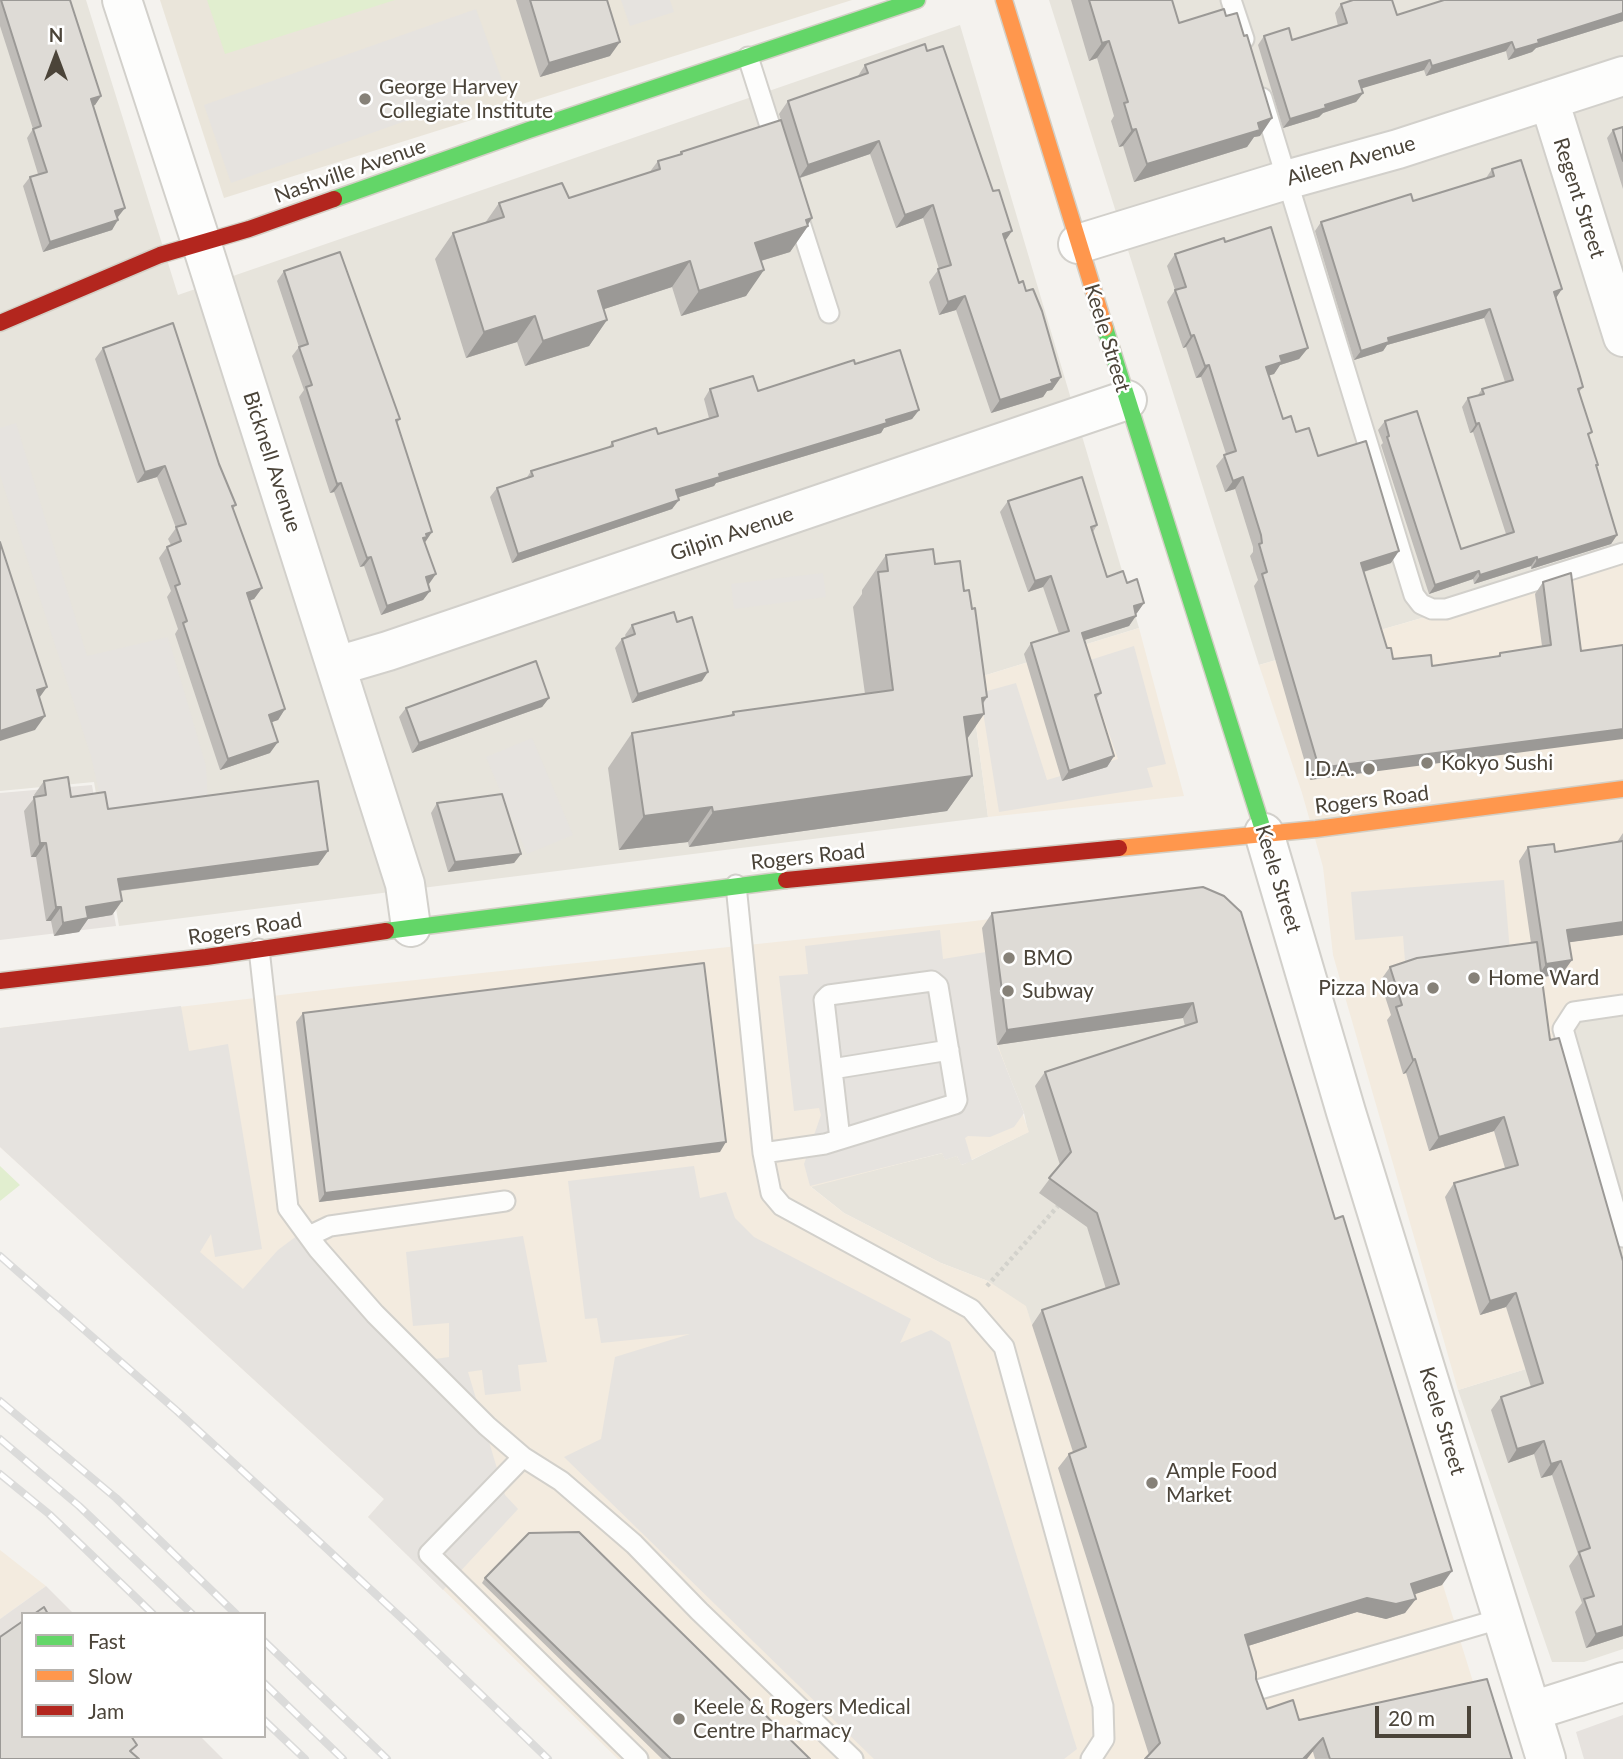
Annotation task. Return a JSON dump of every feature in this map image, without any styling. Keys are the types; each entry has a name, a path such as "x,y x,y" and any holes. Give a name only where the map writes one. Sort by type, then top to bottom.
{"main road":[{"name":"Nashville Avenue","path":"0,323 160,255 249,229 529,130 917,0"},
{"name":"Keele Street","path":"1004,0 1264,833"},
{"name":"Rogers Road","path":"0,981 736,886 1399,819 1623,789"}],"street":[{"name":"Bicknell Avenue","path":"122,0 405,884 411,928"},
{"name":"Aileen Avenue","path":"1078,244 1286,180 1398,149 1623,76"},
{"name":"Regent Street","path":"1549,100 1623,337"},
{"name":"Gilpin Avenue","path":"337,666 1127,400"},
{"name":"Keele Street","path":"1264,833 1346,1112 1546,1759"},
{"path":"1532,1711 1623,1682"}],"lane":[{"path":"1231,0 1248,52"},
{"path":"748,57 783,170"},
{"path":"1256,79 1414,595 1421,604 1432,609 1446,609 1623,553"},
{"path":"792,196 829,313"},
{"path":"736,886 763,1153 771,1193 782,1206 971,1310 1004,1347 1103,1706 1104,1739 1091,1759"},
{"path":"259,949 288,1208 375,1314 487,1426 523,1457 561,1480 634,1544 699,1611 853,1759"},
{"path":"763,1153 825,1144 955,1104 957,1100 938,986 932,981 829,995 824,1000 840,1139"},
{"path":"1623,1005 1574,1013 1563,1030 1623,1237"},
{"path":"832,1069 949,1050"},
{"path":"309,1236 330,1226 505,1200"},
{"path":"523,1457 429,1555 638,1759"},
{"path":"1257,1690 1503,1618"}],"path":[{"path":"987,1286 1058,1206"}],"shaded area":[{"path":"0,0 86,0 178,295 960,25 1139,628 970,680 988,817 119,926 94,782 0,791"},
{"name":"George Harvey Collegiate Institute","path":"160,0 852,0 224,198"},
{"path":"621,0 670,0 674,12 630,26"},
{"path":"1049,0 1623,0 1623,560 1259,665"},
{"path":"476,9 504,86 231,183 204,105"},
{"path":"16,423 87,656 168,637 206,766 208,803 105,818 91,756 0,475 0,428"},
{"path":"1623,560 1623,997 1601,998 1571,1011 1559,1041 1623,1339 1458,1390 1333,955 1323,867 1302,793 1259,665"},
{"path":"823,573 826,597 734,609 731,584"},
{"path":"1139,628 1184,796 988,817 970,680"},
{"path":"1134,646 1166,764 1147,768 1153,787 999,812 980,693 1016,683 1047,780 1118,759 1084,662"},
{"path":"532,738 573,835 527,854 486,757"},
{"path":"92,785 116,926 0,940 0,793"},
{"path":"1504,880 1510,952 1405,961 1403,936 1355,940 1351,892"},
{"path":"1208,892 1077,1033 998,1045 1029,1132 961,1165 957,1156 945,1160 942,1153 811,1187 844,1213 941,1263 988,1281 1026,1306 1032,1325 1333,1231 1497,1759 618,1759 368,1517 384,1499 0,1147 0,1028 349,987 966,922"},
{"path":"940,930 943,959 986,952 997,1045 1024,1113 1014,1127 990,1137 965,1138 972,1161 961,1165 957,1156 945,1160 942,1153 810,1186 804,1164 821,1115 819,1108 794,1111 779,976 808,974 805,946"},
{"path":"1248,980 1313,1192 1032,1325 988,1281 941,1263 844,1213 810,1186 943,1153 957,1156 962,1165 1028,1132 1024,1113 997,1045"},
{"path":"1623,997 1623,1262 1559,1041 1571,1011 1601,998"},
{"path":"181,1006 189,1051 228,1044 262,1249 215,1257 211,1234 200,1252 243,1289 278,1250 302,1232 414,1362 449,1357 449,1323 413,1326 406,1252 523,1236 547,1362 518,1365 521,1391 485,1395 482,1370 468,1372 505,1495 518,1509 443,1590 368,1517 384,1499 0,1147 0,1028"},
{"path":"694,1166 700,1198 726,1192 735,1218 754,1237 911,1319 900,1343 931,1330 950,1342 1077,1749 1064,1759 874,1759 564,1457 601,1439 615,1357 690,1334 601,1343 597,1318 585,1319 568,1181"},
{"path":"1623,1339 1623,1649 1584,1662 1552,1662 1458,1390"},
{"path":"0,1550 46,1586 0,1619"},
{"path":"46,1586 72,1612 21,1612 21,1738 202,1738 223,1759 0,1759 0,1619"},
{"path":"1623,1715 1623,1759 1584,1759 1576,1732"}],"green space":[{"path":"207,0 395,0 225,54"},
{"path":"0,1166 20,1185 0,1201"}],"building":[{"path":"1,0 70,0 101,96 91,99 125,208 115,211 118,220 50,242 30,177 47,172 33,129 41,126"},
{"name":"George Harvey Collegiate Institute","path":"530,0 607,0 620,42 549,63"},
{"path":"1089,0 1172,0 1179,23 1224,9 1226,16 1237,13 1244,36 1247,35 1272,118 1258,123 1260,130 1147,164 1136,129 1132,130 1124,103 1128,102 1109,41 1102,43"},
{"path":"1353,0 1392,0 1397,15 1444,0 1623,0 1623,13 1515,50 1512,42 1432,66 1430,60 1359,81 1363,93 1290,119 1264,36 1289,28 1292,40 1347,23 1341,4"},
{"path":"925,44 927,51 943,46 993,191 999,190 1012,231 1003,234 1019,283 1023,281 1026,291 1033,289 1061,377 1051,380 1053,383 1000,400 965,296 948,302 938,269 951,265 933,205 905,215 879,141 808,165 788,101 868,73 865,65"},
{"path":"781,120 812,218 806,220 808,226 755,243 764,270 699,291 690,261 598,291 607,320 543,341 535,316 484,332 453,233 504,217 499,203 562,183 569,198 660,169 658,161 682,154 681,152"},
{"path":"1623,127 1623,161 1613,130"},
{"path":"1521,160 1562,289 1554,292 1583,387 1578,389 1592,432 1588,434 1617,535 1537,560 1537,557 1480,575 1479,571 1435,585 1387,437 1389,436 1385,421 1417,411 1461,549 1514,532 1479,423 1476,424 1468,398 1484,394 1482,389 1513,380 1490,309 1388,338 1389,342 1361,351 1321,222 1411,194 1413,201 1494,176 1492,169"},
{"path":"1271,227 1308,348 1280,356 1282,362 1266,367 1283,419 1291,416 1296,432 1309,428 1318,456 1366,441 1399,551 1361,563 1387,648 1391,648 1393,659 1431,655 1432,666 1551,645 1543,582 1571,573 1581,651 1623,645 1623,729 1319,768 1262,574 1267,572 1259,544 1262,543 1261,535 1243,477 1233,481 1224,455 1236,451 1209,365 1205,366 1194,335 1191,336 1175,290 1186,287 1175,254 1224,238 1225,242"},
{"path":"340,252 400,419 396,420 432,532 423,538 436,574 426,577 430,591 387,606 371,557 367,558 341,483 337,484 306,387 312,385 299,347 308,344 284,271"},
{"path":"173,323 219,464 236,505 232,506 262,588 247,593 285,709 269,715 278,742 228,759 183,623 187,621 175,586 180,584 167,547 181,541 176,527 186,524 165,466 145,472 103,348"},
{"path":"900,350 919,410 886,420 887,423 719,474 720,477 676,490 679,500 518,554 497,488 533,476 531,471 613,446 612,442 656,428 658,434 718,416 710,389 753,376 758,391 854,360 855,364"},
{"path":"1082,477 1097,525 1091,527 1107,577 1123,571 1127,583 1137,579 1144,603 1134,606 1136,616 1082,633 1101,693 1095,695 1114,756 1069,771 1031,643 1069,631 1051,576 1035,581 1008,501"},
{"path":"0,542 47,687 37,690 45,716 0,731"},
{"path":"933,549 935,564 960,561 964,591 969,590 972,609 975,608 987,697 982,698 984,714 964,717 972,776 713,812 712,807 644,816 632,733 734,715 733,712 893,690 878,572 888,571 886,555"},
{"path":"674,612 677,622 692,617 708,672 638,694 622,639 635,634 632,625"},
{"path":"536,661 549,698 419,743 406,708"},
{"path":"68,777 71,797 105,792 108,809 318,781 328,851 118,879 122,901 86,907 88,918 63,923 61,907 56,907 46,843 40,843 34,797 46,795 44,781"},
{"path":"502,794 521,854 455,862 437,803"},
{"path":"1623,841 1623,922 1567,930 1572,960 1546,964 1528,847 1554,844 1555,852"},
{"path":"1203,887 1224,896 1241,912 1335,1219 1343,1216 1452,1571 1411,1584 1416,1599 1396,1604 1367,1598 1245,1635 1256,1679 1267,1709 1293,1700 1299,1720 1487,1679 1512,1759 1330,1759 1323,1738 1303,1759 1145,1759 1160,1743 1069,1454 1086,1447 1042,1310 1119,1284 1097,1213 1049,1178 1071,1152 1045,1072 1197,1022 1193,1003 1007,1030 992,913"},
{"path":"1537,942 1550,1040 1559,1038 1623,1261 1623,1626 1596,1634 1584,1599 1594,1596 1579,1552 1590,1548 1561,1461 1551,1464 1544,1441 1517,1449 1501,1397 1543,1383 1516,1293 1490,1301 1454,1183 1518,1165 1504,1117 1439,1137 1396,1007 1402,1005 1390,967 1417,958"},
{"path":"704,963 726,1142 325,1193 303,1013"},
{"path":"579,1532 810,1759 671,1759 485,1578 529,1533"},
{"path":"21,1622 21,1738 132,1738 137,1745 130,1751 139,1759 0,1759 0,1637"}],"railway":[{"path":"0,1256 177,1411 298,1522 548,1759"},
{"path":"0,1401 116,1498 234,1612"},
{"path":"0,1439 79,1506 190,1612"},
{"path":"0,1474 49,1514 151,1612"},
{"path":"266,1643 387,1759"},
{"path":"266,1685 343,1759"},
{"path":"266,1722 305,1759"}],"traffic: fast":[{"path":"334,199 529,130 917,0"},
{"path":"1105,328 1264,833"},
{"path":"386,931 786,880"}],"traffic: slow":[{"path":"1004,0 1105,328"},
{"path":"1119,848 1316,829 1623,789"}],"traffic: jam":[{"path":"0,323 160,255 249,229 334,199"},
{"path":"786,880 1119,848"},
{"path":"0,981 206,957 386,931"}],"place":[{"name":"George Harvey Collegiate Institute","path":"365,99"},
{"name":"Kokyo Sushi","path":"1427,763"},
{"name":"I.D.A.","path":"1369,769"},
{"name":"BMO","path":"1009,958"},
{"name":"Home Ward","path":"1474,978"},
{"name":"Pizza Nova","path":"1433,988"},
{"name":"Subway","path":"1008,991"},
{"name":"Ample Food Market","path":"1152,1483"},
{"name":"Keele & Rogers Medical Centre Pharmacy","path":"679,1719"}]}
